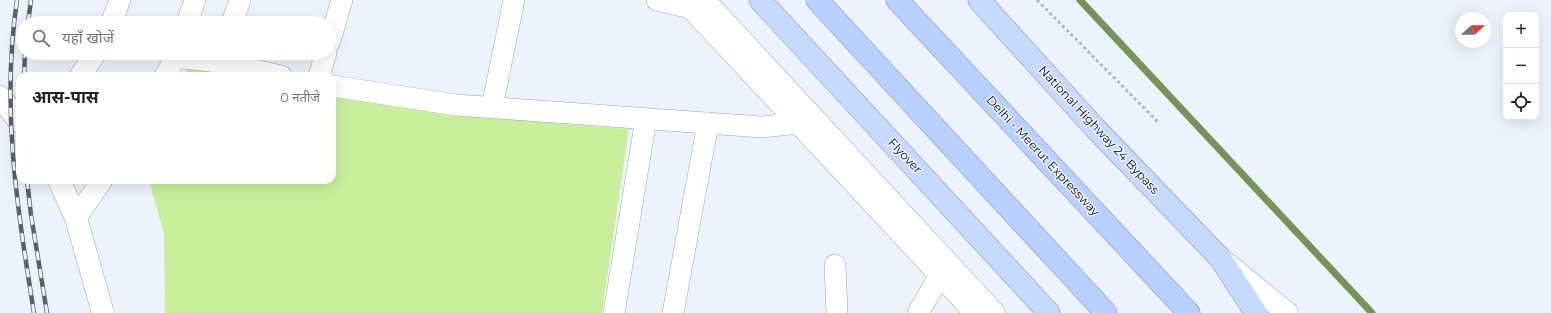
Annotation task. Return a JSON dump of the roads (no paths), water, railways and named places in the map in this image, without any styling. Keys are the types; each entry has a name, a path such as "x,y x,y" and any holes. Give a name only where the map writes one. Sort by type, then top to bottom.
{"highway":[{"name":"Flyover","path":"760,0 1049,313"},
{"path":"817,0 1106,313"},
{"name":"Delhi - Meerut Expressway","path":"897,0 1189,313"},
{"name":"National Highway 24 Bypass","path":"980,0 1095,128 1220,258"},
{"path":"1220,258 1256,313"}],"street":[{"path":"114,16 120,0"},
{"path":"189,16 194,0"},
{"path":"234,16 240,0"},
{"path":"336,20 342,0"},
{"path":"492,107 514,0"},
{"path":"657,0 693,3 994,313"},
{"path":"693,3 798,123 975,313"},
{"path":"83,72 91,60"},
{"path":"168,72 174,60"},
{"path":"226,60 267,72"},
{"path":"320,72 324,60"},
{"path":"336,87 456,105 762,127 798,123"},
{"path":"0,97 16,117"},
{"path":"614,313 646,119"},
{"path":"673,313 708,123"},
{"path":"61,184 76,218 103,313"},
{"path":"76,218 99,184"},
{"path":"1220,258 1287,313"},
{"path":"835,265 837,313"},
{"path":"918,313 940,275"}],"waterway":[{"path":"1080,0 1372,313"}],"railway":[{"path":"17,0 12,40 11,79 13,157 22,234 34,313"},
{"path":"29,16 31,0"},
{"path":"24,72 25,60"},
{"path":"27,184 47,313"}]}
